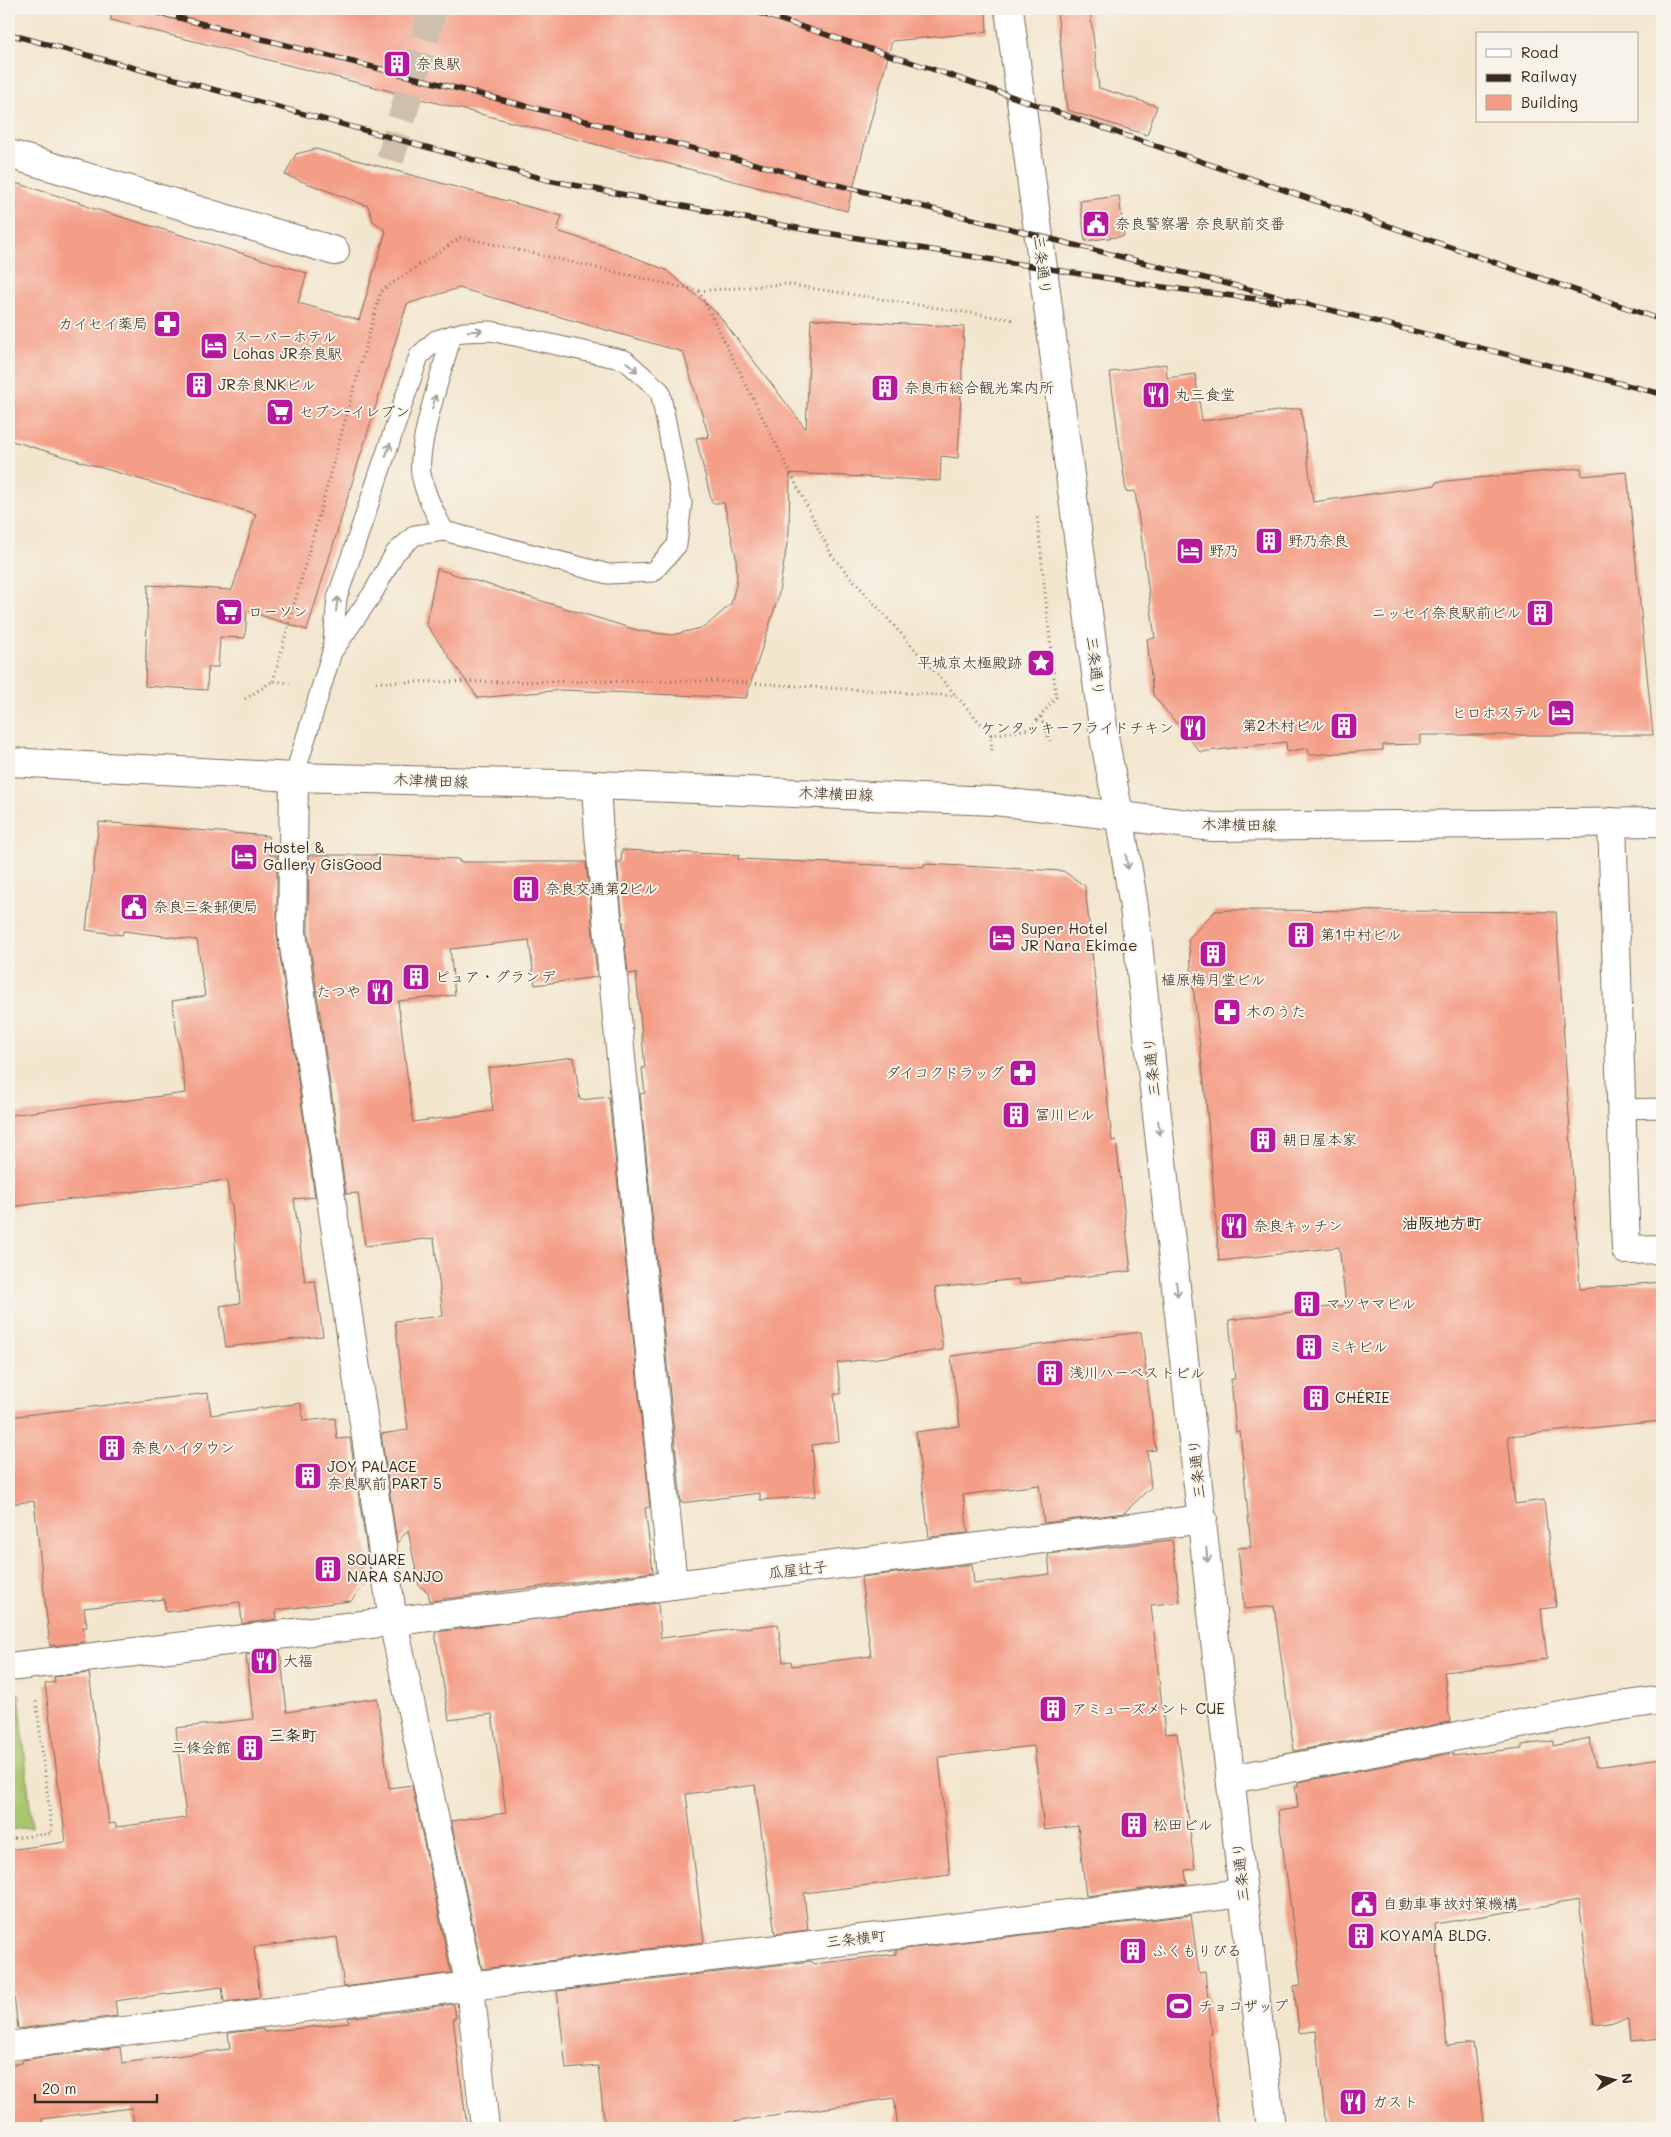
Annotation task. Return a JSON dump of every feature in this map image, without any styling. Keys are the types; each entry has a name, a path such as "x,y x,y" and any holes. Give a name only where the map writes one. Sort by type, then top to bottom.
{"street":[{"name":"三条通り","path":"1009,9 1104,742 1119,814 1134,907 1232,1779 1243,1893 1271,2128"},
{"path":"9,154 335,250"},
{"name":"木津横田線","path":"9,762 294,777 596,785 995,801 1213,826 1662,822"},
{"path":"294,777 292,933 393,1621 470,1986 485,2128"},
{"path":"596,785 599,834 673,1585"},
{"path":"1612,822 1626,1250 1662,1249"},
{"name":"瓜屋辻子","path":"20,1666 538,1604 673,1585 1203,1520"},
{"path":"1232,1779 1584,1712 1662,1700"},
{"name":"三条横町","path":"9,2046 470,1986 1243,1893"}],"lane":[{"path":"294,777 332,652 337,598 419,356 436,340 463,332 491,331 624,360 660,391 682,503 677,545 653,572 608,574 444,532 415,535 395,553 374,593 332,652"},
{"path":"444,532 426,492 421,473 421,451 452,335"},
{"path":"1622,1109 1662,1108"}],"path":[{"path":"273,681 381,291 461,237 699,291 785,284 1016,320 1016,313"},
{"path":"699,291 832,556 990,735 992,752"},
{"path":"990,735 1030,729 1056,697 1036,509"},
{"path":"245,699 273,681 298,682"},
{"path":"376,682 719,681 956,696"},
{"path":"1040,716 1050,741"},
{"path":"9,1839 52,1833 20,1666"}],"green space":[{"path":"9,1686 19,1694 32,1827 9,1830"}],"building":[{"path":"112,9 986,9 987,32 892,41 847,211 500,119 111,20"},
{"path":"1057,9 1090,9 1099,88 1157,106 1147,135 1067,110"},
{"path":"316,149 562,216 557,231 614,249 666,270 717,313 806,429 811,319 964,327 958,458 941,456 940,481 790,473 789,532 778,598 746,698 562,690 478,698 426,624 437,569 640,631 672,635 705,627 731,604 737,581 736,557 724,503 712,503 696,438 709,437 683,352 459,288 407,304 307,630 247,611 245,638 220,637 218,667 208,667 207,690 145,686 148,585 232,590 256,514 9,440 9,181 307,273 298,303 359,320 386,231 373,221 368,206 285,175 296,154"},
{"path":"1119,196 1124,236 1085,241 1080,201"},
{"path":"1166,364 1167,378 1195,374 1202,421 1301,408 1313,502 1436,485 1436,482 1581,468 1582,476 1627,472 1653,735 1420,735 1420,744 1383,745 1383,750 1309,755 1308,748 1287,752 1286,742 1200,752 1153,695 1147,639 1155,638 1135,491 1126,492 1110,372"},
{"path":"99,822 268,836 270,855 277,855 277,935 315,1197 294,1199 305,1282 315,1281 323,1336 226,1347 220,1306 240,1303 232,1204 230,1204 227,1180 9,1207 9,1115 186,1093 172,1001 205,996 197,940 123,931 122,935 86,930"},
{"path":"622,850 739,855 738,859 924,867 924,864 1063,871 1085,886 1112,1141 1116,1140 1131,1271 1019,1284 1018,1279 935,1288 943,1350 837,1363 841,1394 834,1394 839,1441 812,1445 816,1496 760,1500 760,1493 681,1503 640,1094 645,1093 642,1068 645,1068 636,973 628,974 617,862 621,862"},
{"path":"309,855 372,855 459,859 459,862 586,862 597,977 535,985 529,940 450,949 455,995 398,1001 413,1122 493,1111 488,1068 574,1057 580,1100 609,1097 650,1507 645,1508 653,1572 430,1601 428,1592 419,1586 408,1530 397,1543 381,1434 408,1430 395,1321 443,1316 434,1238 365,1246 358,1193 346,1194 308,932"},
{"path":"1215,911 1556,912 1580,1289 1662,1282 1662,1421 1508,1436 1515,1504 1544,1500 1556,1607 1541,1609 1547,1659 1444,1672 1450,1722 1294,1751 1274,1606 1244,1609 1238,1548 1251,1547 1240,1431 1236,1432 1231,1379 1235,1379 1229,1320 1346,1305 1339,1247 1219,1261 1208,1120 1188,939"},
{"path":"1141,1332 1156,1450 1147,1451 1151,1487 1124,1513 1044,1523 1039,1485 963,1495 968,1533 929,1537 916,1432 960,1426 951,1356"},
{"path":"208,1393 211,1415 301,1403 303,1421 335,1418 337,1439 350,1438 371,1577 351,1601 276,1610 277,1619 242,1624 240,1602 166,1612 164,1599 84,1608 87,1627 83,1627 85,1642 50,1646 34,1501 9,1504 9,1417"},
{"path":"1172,1540 1180,1602 1151,1605 1165,1734 1177,1733 1195,1869 1185,1870 1187,1884 1086,1896 1078,1826 1044,1830 1034,1746 939,1757 950,1875 804,1893 808,1930 775,1934 755,1785 686,1794 704,1942 482,1969 451,1821 506,1813 492,1714 449,1720 435,1632 658,1603 661,1638 778,1624 783,1662 791,1661 792,1666 871,1656 861,1577 972,1564 974,1584 1050,1574 1048,1554"},
{"path":"280,1650 287,1712 377,1698 389,1788 412,1785 451,1973 344,1987 337,1937 254,1947 260,1998 224,2002 222,1987 143,1997 115,2001 117,2016 18,2029 9,1953 9,1850 66,1842 45,1684 55,1682 54,1677 89,1673 109,1824 115,1823 116,1827 186,1818 176,1728 253,1719 246,1655"},
{"path":"1589,1738 1596,1767 1662,1758 1662,2039 1631,2042 1629,2019 1594,2024 1579,1900 1435,1924 1447,2046 1473,2043 1485,2128 1326,2128 1316,2031 1299,2033 1294,1986 1301,1985 1278,1811 1298,1808 1295,1786 1298,1786 1298,1782 1453,1753 1453,1756 1522,1748 1522,1745 1553,1741 1553,1746"},
{"path":"1191,1915 1199,1973 1205,1972 1212,2034 1208,2035 1219,2128 898,2128 894,2098 733,2122 734,2128 605,2128 598,2066 566,2069 557,1991 812,1961 813,1964 896,1954 896,1950"},
{"path":"454,2004 456,2018 453,2018 467,2128 134,2128 132,2108 42,2119 43,2128 9,2128 9,2065 22,2063 22,2060 120,2047 122,2063 230,2049 228,2033 263,2029 264,2032 349,2023 348,2018"}],"tunnel":[{"path":"390,160 433,9"}],"railway":[{"path":"144,9 1662,394"},
{"path":"747,9 932,69 1662,320"},
{"path":"9,34 548,180 802,229 1155,286 1279,302"}],"place":[{"name":"奈良駅","path":"397,64"},
{"name":"奈良警察署 奈良駅前交番","path":"1096,224"},
{"name":"カイセイ薬局","path":"167,324"},
{"name":"スーパーホテル Lohas JR奈良駅","path":"214,346"},
{"name":"JR奈良NKビル","path":"199,385"},
{"name":"奈良市総合観光案内所","path":"885,388"},
{"name":"丸三食堂","path":"1156,395"},
{"name":"セブン-イレブン","path":"280,412"},
{"name":"野乃奈良","path":"1269,541"},
{"name":"野乃","path":"1190,551"},
{"name":"ローソン","path":"229,612"},
{"name":"ニッセイ奈良駅前ビル","path":"1540,613"},
{"name":"平城京太極殿跡","path":"1041,663"},
{"name":"ヒロホステル","path":"1561,713"},
{"name":"第2木村ビル","path":"1344,726"},
{"name":"ケンタッキーフライドチキン","path":"1193,728"},
{"name":"Hostel & Gallery GisGood","path":"244,857"},
{"name":"奈良交通第2ビル","path":"526,889"},
{"name":"奈良三条郵便局","path":"134,907"},
{"name":"第1中村ビル","path":"1301,935"},
{"name":"Super Hotel JR Nara Ekimae","path":"1002,938"},
{"name":"植原梅月堂ビル","path":"1213,954"},
{"name":"ピュア・グランデ","path":"416,977"},
{"name":"たつや","path":"380,992"},
{"name":"木のうた","path":"1227,1012"},
{"name":"ダイコクドラッグ","path":"1023,1073"},
{"name":"冨川ビル","path":"1016,1115"},
{"name":"朝日屋本家","path":"1263,1140"},
{"name":"奈良キッチン","path":"1234,1226"},
{"name":"マツヤマビル","path":"1307,1304"},
{"name":"ミキビル","path":"1309,1347"},
{"name":"浅川ハーベストビル","path":"1050,1373"},
{"name":"CHÉRIE","path":"1316,1398"},
{"name":"奈良ハイタウン","path":"112,1448"},
{"name":"JOY PALACE 奈良駅前 PART 5","path":"308,1476"},
{"name":"SQUARE NARA SANJO","path":"328,1569"},
{"name":"大福","path":"264,1661"},
{"name":"アミューズメント CUE","path":"1053,1709"},
{"name":"三條会館","path":"250,1748"},
{"name":"松田ビル","path":"1134,1825"},
{"name":"自動車事故対策機構","path":"1364,1904"},
{"name":"KOYAMA BLDG.","path":"1361,1936"},
{"name":"ふくもりびる","path":"1133,1951"},
{"name":"チョコザップ","path":"1179,2006"},
{"name":"ガスト","path":"1353,2102"}],"district":[{"name":"油阪地方町","path":"1442,1223"},
{"name":"三条町","path":"293,1735"}]}
